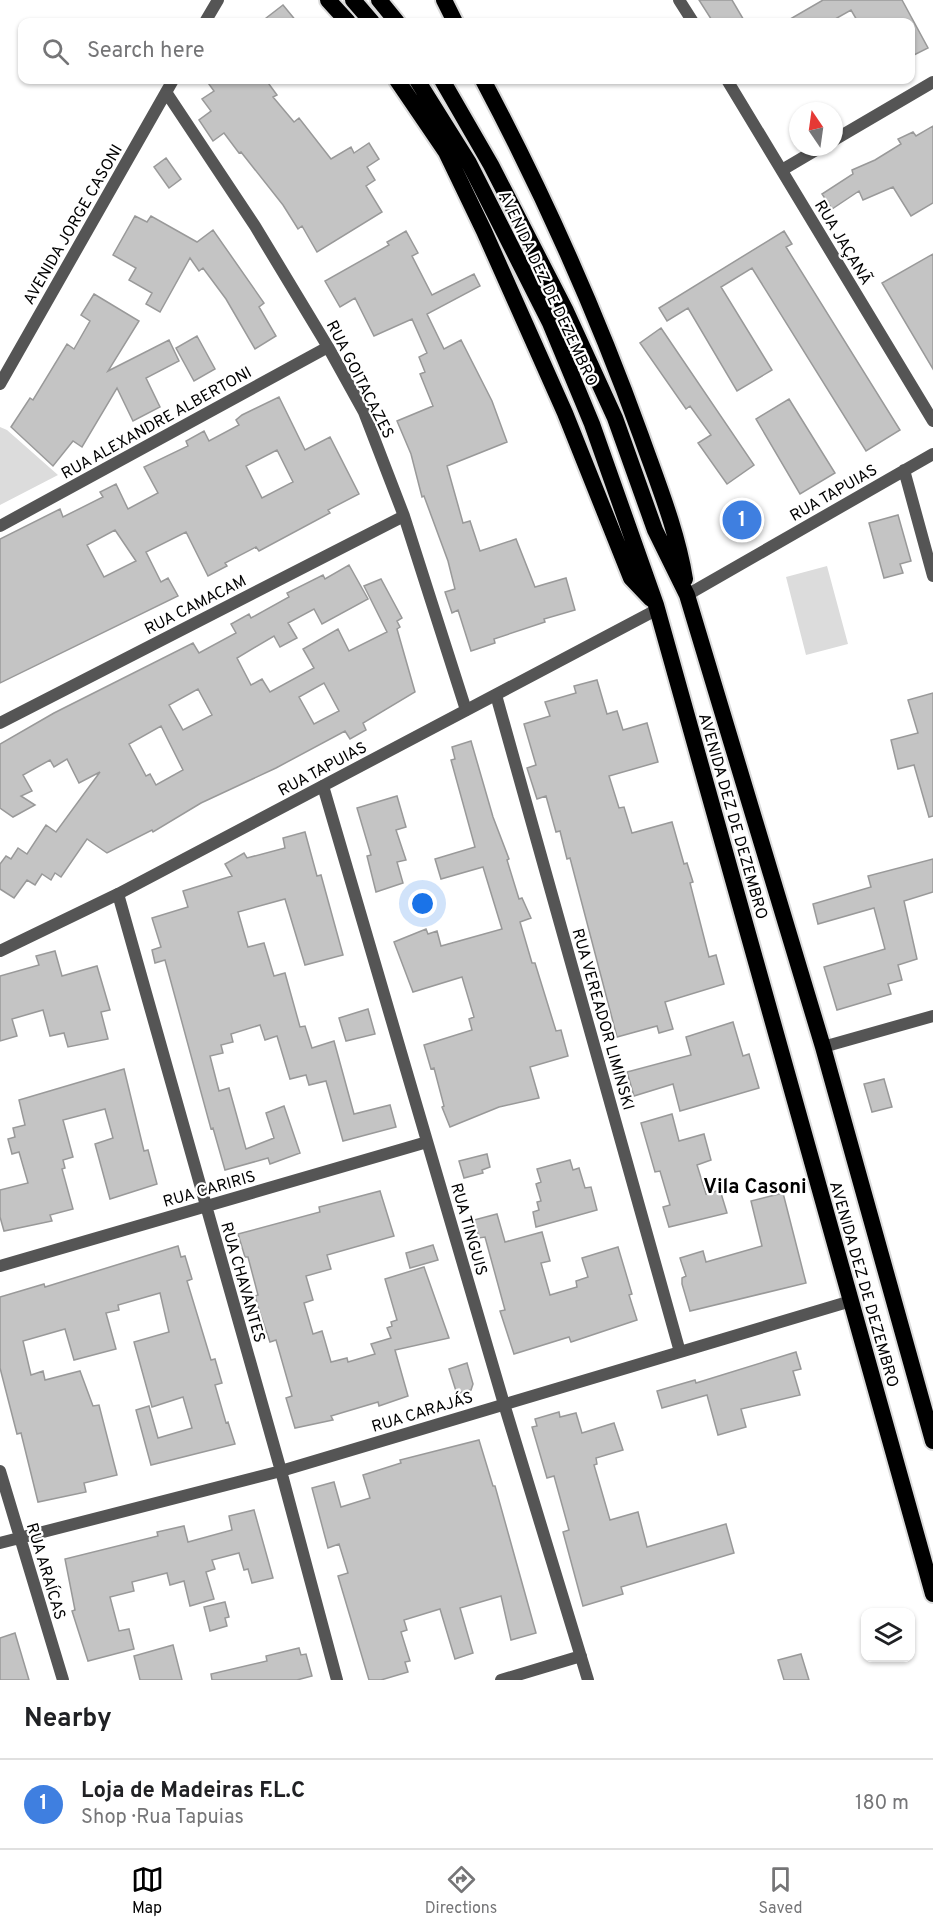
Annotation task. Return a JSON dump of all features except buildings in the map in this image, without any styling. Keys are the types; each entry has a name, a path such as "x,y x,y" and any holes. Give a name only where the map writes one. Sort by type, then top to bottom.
{"highway":[{"path":"328,0 344,18"},
{"path":"353,0 369,18"},
{"path":"379,0 394,18"},
{"path":"444,0 453,18"},
{"path":"400,84 446,152 565,413 631,578 657,607"},
{"name":"AVENIDA DEZ DE DEZEMBRO","path":"420,84 469,163 550,323 592,424 657,607 933,1594"},
{"name":"AVENIDA DEZ DE DEZEMBRO","path":"444,84 491,165 566,312 615,418 656,530 687,595 823,1047 933,1441"},
{"path":"485,84 567,250 629,404 679,544 687,595"}],"street":[{"path":"207,18 218,0"},
{"path":"679,0 690,18"},
{"path":"843,135 933,82"},
{"name":"AVENIDA JORGE CASONI","path":"0,384 171,84"},
{"name":"RUA JAÇANÃ","path":"729,84 933,421"},
{"name":"RUA GOITACAZES","path":"166,92 255,226 328,346 364,412 404,516 466,710"},
{"path":"782,170 806,156"},
{"name":"RUA ALEXANDRE ALBERTONI","path":"0,526 328,346"},
{"name":"RUA TAPUIAS","path":"687,595 933,454"},
{"path":"904,470 933,576"},
{"name":"RUA CAMACAM","path":"0,723 404,516"},
{"name":"RUA TAPUIAS","path":"0,951 118,894 496,695 657,607"},
{"name":"RUA VEREADOR LIMINSKI","path":"496,695 680,1352"},
{"name":"RUA TINGUIS","path":"323,786 504,1404 588,1680"},
{"name":"RUA CHAVANTES","path":"118,894 204,1207 281,1471 336,1680"},
{"path":"823,1047 933,1016"},
{"name":"RUA CARIRIS","path":"0,1266 427,1142"},
{"name":"RUA CARAJÁS","path":"0,1543 281,1471 851,1301"},
{"name":"RUA ARAÍCAS","path":"0,1471 63,1680"},
{"path":"501,1680 581,1656"}],"shaded area":[{"path":"0,427 7,430 58,475 0,505"},
{"path":"827,566 848,644 806,655 786,577"}],"place":[{"name":"Loja de Madeiras F.L.C","path":"742,520"}],"district":[{"name":"Vila Casoni","path":"755,1186"}]}
